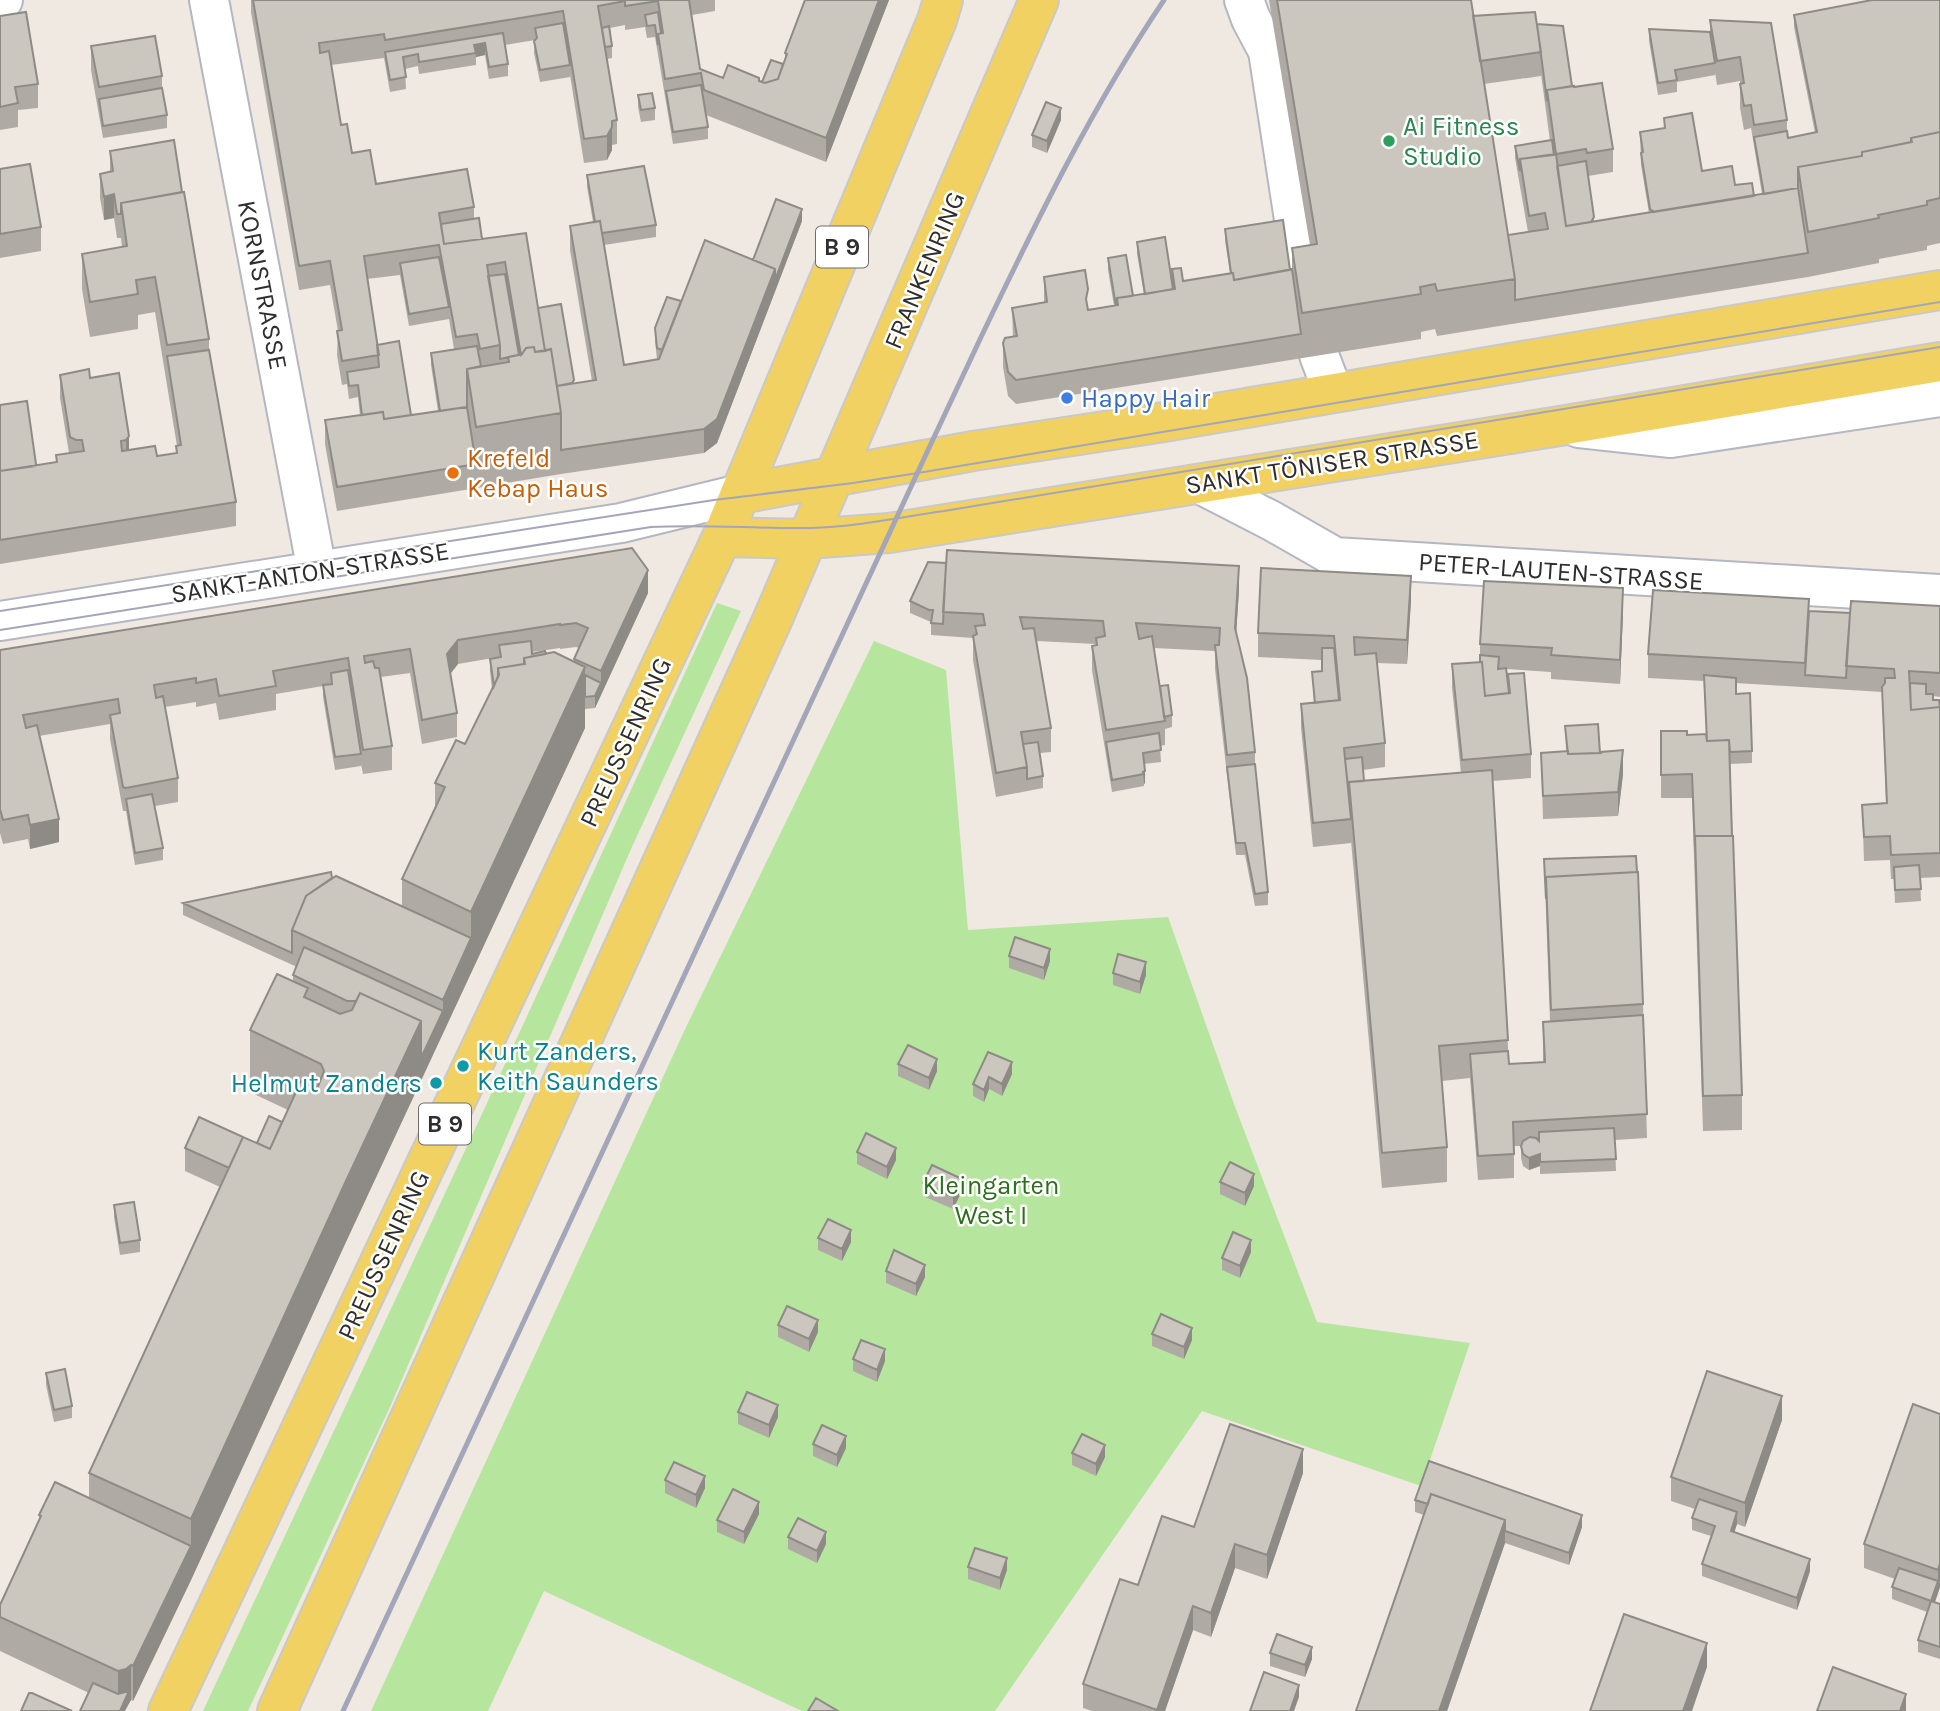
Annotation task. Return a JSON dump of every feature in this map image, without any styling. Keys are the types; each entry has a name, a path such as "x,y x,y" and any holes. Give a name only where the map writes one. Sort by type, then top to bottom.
{"main road":[{"name":"B 9","path":"740,494 943,0"},
{"name":"FRANKENRING","path":"808,540 1039,0"},
{"path":"740,494 973,451 1158,423 1940,290"},
{"name":"SANKT TÖNISER STRASSE","path":"722,537 808,540 889,533 1560,426 1940,362"},
{"name":"PREUSSENRING","path":"168,1711 740,494"},
{"path":"277,1711 808,540"}],"street":[{"name":"KORNSTRASSE","path":"209,0 317,571"},
{"path":"1244,0 1268,51 1305,291"},
{"path":"1319,355 1333,392"},
{"path":"1560,426 1671,438 1940,397"},
{"name":"PETER-LAUTEN-STRASSE","path":"1200,484 1335,557 1940,594"},
{"name":"SANKT-ANTON-STRASSE","path":"0,621 621,523 740,494"},
{"name":"SANKT-ANTON-STRASSE","path":"621,523 722,537"}],"green space":[{"path":"717,603 741,611 631,849 390,1407 248,1711 203,1711 476,1127"},
{"name":"Kleingarten West I","path":"874,641 946,670 968,930 1168,917 1234,1104 1317,1322 1470,1343 1421,1486 1202,1411 995,1711 802,1711 544,1591 488,1711 371,1711 687,1025"}],"building":[{"path":"253,0 689,0 700,69 723,78 728,65 765,83 778,79 805,0 879,0 826,138 704,90 701,73 665,79 658,34 663,33 658,1 625,6 625,1 598,6 617,120 612,121 607,136 584,139 563,11 385,40 384,34 319,43 320,53 329,51 341,125 347,124 352,153 370,150 376,184 467,169 474,207 439,213 444,244 526,233 545,351 535,352 534,347 526,348 521,355 505,262 487,265 500,345 480,349 477,334 456,337 439,245 364,256 379,355 342,361 337,331 342,330 330,261 299,266"},
{"name":"Ai Fitness Studio","path":"1277,0 1471,0 1515,279 1437,291 1435,284 1420,287 1421,294 1302,313 1292,248 1317,244"},
{"path":"1872,0 1940,0 1940,132 1911,138 1911,142 1862,152 1862,156 1798,167 1798,188 1764,194 1754,137 1787,131 1788,138 1817,132 1794,15"},
{"path":"26,12 38,84 15,87 18,103 0,107 0,16"},
{"path":"658,12 661,33 658,34 658,45 655,25 647,26 645,15"},
{"path":"1535,12 1541,52 1480,61 1473,16"},
{"path":"1710,20 1771,23 1787,120 1754,125 1751,105 1744,106 1740,84 1744,83 1740,57 1717,61"},
{"path":"563,23 570,65 540,70 534,41 537,38 535,28"},
{"path":"1537,24 1563,26 1572,86 1547,90 1547,101"},
{"path":"609,26 612,46 605,47 602,28"},
{"path":"1649,29 1710,32 1715,63 1675,70 1677,80 1658,83"},
{"path":"503,33 508,64 489,67 485,43 474,45 476,53 419,62 418,54 403,57 406,77 390,80 385,52"},
{"path":"155,36 162,76 99,87 91,46"},
{"path":"771,60 783,64 778,79 762,82"},
{"path":"1602,83 1613,149 1587,153 1586,149 1556,154 1547,90"},
{"path":"701,85 708,127 673,132 666,91"},
{"path":"162,88 167,115 103,126 99,99"},
{"path":"652,93 655,108 641,110 638,95"},
{"path":"1046,102 1061,108 1047,141 1032,135"},
{"path":"1692,113 1702,171 1732,166 1735,185 1752,183 1754,196 1654,212 1650,209 1640,132 1665,128 1664,118"},
{"path":"1940,132 1940,198 1927,201 1927,205 1878,215 1879,218 1808,232 1798,167 1862,156 1862,152 1912,142 1911,138"},
{"path":"174,140 182,192 121,203 121,214 117,214 114,194 104,197 100,174 113,171 110,151"},
{"path":"1552,140 1554,155 1520,159 1520,171 1515,146"},
{"path":"1556,154 1566,226 1798,188 1808,253 1515,300 1515,279 1508,235 1548,229 1545,213 1529,216 1520,159"},
{"path":"1586,161 1594,217 1591,222 1566,226 1557,166"},
{"path":"30,164 41,227 0,234 0,169"},
{"path":"644,166 656,225 602,233 600,221 595,222 587,175"},
{"path":"184,192 209,339 167,345 155,277 136,280 138,294 90,302 82,254 127,246 121,203"},
{"path":"776,199 802,209 775,280 775,269 753,260"},
{"path":"479,218 482,239 444,244 441,224"},
{"path":"1283,220 1290,270 1234,280 1225,229"},
{"path":"600,221 624,365 659,359 705,240 775,269 717,419 704,429 561,450 561,413 557,386 596,380 570,226"},
{"path":"1165,237 1173,289 1145,294 1137,242"},
{"path":"1126,255 1133,296 1117,298 1116,306 1108,258"},
{"path":"439,257 449,307 409,314 400,263"},
{"path":"1181,268 1183,281 1233,273 1234,280 1292,269 1301,334 1016,380 1008,372 1003,343 1005,338 1017,336 1012,308 1047,302 1044,277 1085,270 1088,310 1118,305 1117,298 1175,289 1172,269"},
{"path":"505,274 519,355 500,359 488,276"},
{"path":"667,297 681,301 662,350 657,348 655,328"},
{"path":"561,304 574,380 572,383 557,386 551,349 545,351 538,308"},
{"path":"399,341 411,415 384,419 383,412 362,415 358,385 349,386 347,372 379,367 377,345"},
{"path":"477,346 481,366 467,369 467,407 440,411 431,353"},
{"path":"534,347 535,352 551,349 561,413 476,427 467,369 509,362 508,357 522,354 526,348"},
{"path":"209,350 236,502 0,540 0,471 57,462 56,455 84,451 82,440 70,437 60,375 89,369 90,378 119,373 129,436 121,441 122,451 155,446 157,456 177,453 176,446 181,445 167,356"},
{"path":"27,401 36,464 0,471 0,405"},
{"path":"467,407 476,464 337,487 325,420 383,412 384,419"},
{"path":"632,548 648,570 601,671 574,659 588,628 576,623 458,640 447,654 457,713 422,720 410,649 364,656 365,663 373,661 375,668 379,668 392,746 363,750 348,658 273,671 276,686 219,696 216,679 196,683 196,678 154,685 156,698 163,696 178,778 126,788 123,787 110,715 120,713 118,699 23,715 26,728 37,725 59,819 30,825 28,815 3,820 0,809 0,650"},
{"path":"947,550 1239,566 1235,628 1247,678 1255,752 1227,755 1215,645 1219,645 1220,628 1136,623 1139,639 1152,636 1165,721 1106,730 1092,646 1097,645 1096,638 1105,636 1103,621 1020,617 1023,629 1034,628 1051,728 1021,732 1027,767 996,773 973,636 977,634 975,626 985,625 983,614 943,612"},
{"path":"928,562 946,563 943,624 931,623 933,610 910,601"},
{"path":"1261,568 1411,576 1407,640 1354,637 1355,655 1376,653 1385,743 1344,748 1351,819 1313,823 1301,704 1340,700 1334,636 1258,633"},
{"path":"1484,581 1623,588 1620,660 1551,655 1552,648 1480,644"},
{"path":"1653,590 1809,599 1805,663 1648,654"},
{"path":"1851,601 1940,606 1940,673 1909,671 1911,710 1940,707 1940,853 1891,855 1890,836 1864,837 1862,805 1887,803 1882,687 1885,678 1895,678 1894,669 1846,666"},
{"path":"1809,611 1850,613 1846,678 1805,675"},
{"path":"531,641 532,654 545,651 546,654 524,658 524,664 498,668 494,686 490,659 501,657 499,645"},
{"path":"1322,648 1334,648 1339,700 1315,703 1312,672 1322,671"},
{"path":"554,652 585,667 471,912 402,879 445,787 435,783 456,740 465,744 499,675 498,668 525,664 524,658"},
{"path":"1480,655 1499,657 1498,669 1506,668 1509,693 1485,696"},
{"path":"1482,662 1485,696 1510,693 1508,674 1524,673 1531,754 1462,760 1452,664"},
{"path":"348,670 361,754 335,757 323,685 332,684 331,673"},
{"path":"585,675 601,683 595,696 585,697"},
{"path":"1704,675 1736,678 1736,694 1750,693 1752,751 1730,752 1729,740 1707,741"},
{"path":"1910,683 1926,684 1926,694 1933,694 1933,700 1939,700 1940,707 1911,710"},
{"path":"1168,685 1172,715 1164,717 1160,686"},
{"path":"1598,724 1600,753 1568,754 1565,726"},
{"path":"1661,731 1687,731 1687,735 1706,734 1707,741 1729,740 1732,836 1695,836 1695,847 1692,774 1661,775"},
{"path":"1159,733 1161,750 1143,753 1144,774 1112,780 1106,742"},
{"path":"1038,742 1043,776 1027,779 1023,744"},
{"path":"1623,750 1618,792 1543,796 1541,753 1601,753"},
{"path":"1362,757 1364,781 1349,782 1349,796 1345,759"},
{"path":"1255,764 1268,892 1255,894 1245,843 1236,843 1227,767"},
{"path":"1492,770 1508,1040 1439,1046 1447,1147 1382,1153 1349,782"},
{"path":"152,794 163,848 135,853 126,799"},
{"path":"1695,836 1733,836 1742,1095 1703,1096"},
{"path":"1636,856 1637,872 1546,877 1546,899 1544,859"},
{"path":"1919,865 1921,889 1895,890 1894,867"},
{"path":"331,872 332,878 306,896 292,930 292,953 183,903"},
{"path":"1638,872 1643,1004 1551,1010 1546,877"},
{"path":"336,876 471,938 443,1000 292,930 306,896"},
{"path":"1015,937 1050,949 1044,968 1009,956"},
{"path":"304,947 443,1011 421,1058 421,1021 360,993 356,1001 347,1001 293,975"},
{"path":"1118,954 1146,962 1140,982 1113,973"},
{"path":"277,974 308,988 304,997 340,1014 352,1010 360,993 421,1021 191,1519 89,1473 243,1137 270,1149 301,1081 317,1089 324,1071 321,1064 250,1030"},
{"path":"1643,1015 1647,1114 1513,1122 1514,1154 1478,1156 1470,1054 1508,1051 1509,1064 1545,1062 1543,1022"},
{"path":"908,1045 937,1059 929,1078 898,1064"},
{"path":"988,1052 1012,1062 1002,1084 989,1077 984,1090 973,1084"},
{"path":"269,1116 282,1122 270,1149 257,1143"},
{"path":"199,1117 243,1137 229,1168 185,1148"},
{"path":"1614,1128 1616,1159 1540,1162 1540,1154 1529,1158 1523,1154 1521,1146 1523,1141 1530,1137 1539,1141 1539,1132"},
{"path":"866,1133 896,1148 887,1167 857,1152"},
{"path":"1230,1162 1254,1174 1245,1193 1220,1182"},
{"path":"932,1165 962,1179 953,1197 923,1183"},
{"path":"134,1202 140,1240 120,1243 114,1205"},
{"path":"828,1219 851,1230 842,1249 818,1238"},
{"path":"1233,1232 1251,1240 1240,1266 1222,1258"},
{"path":"894,1250 925,1265 916,1284 886,1271"},
{"path":"787,1306 818,1320 809,1339 778,1325"},
{"path":"1161,1314 1192,1328 1184,1347 1152,1334"},
{"path":"861,1340 885,1349 877,1370 853,1359"},
{"path":"65,1369 72,1406 54,1410 46,1373"},
{"path":"1707,1371 1782,1396 1745,1503 1671,1477"},
{"path":"747,1392 778,1405 769,1425 738,1412"},
{"path":"1913,1404 1940,1414 1938,1570 1864,1544"},
{"path":"1230,1424 1303,1449 1267,1555 1235,1544 1211,1613 1193,1606 1157,1710 1083,1684 1120,1579 1138,1585 1162,1516 1194,1527"},
{"path":"822,1425 846,1436 837,1455 813,1444"},
{"path":"1082,1434 1105,1445 1096,1464 1072,1453"},
{"path":"1429,1461 1582,1515 1569,1553 1505,1531 1505,1520 1431,1494 1428,1504 1415,1500"},
{"path":"674,1462 705,1476 696,1495 665,1480"},
{"path":"55,1482 191,1546 133,1666 126,1669 118,1671 0,1617 0,1605"},
{"path":"733,1489 759,1502 744,1532 717,1520"},
{"path":"1431,1494 1505,1520 1439,1711 1356,1711"},
{"path":"1699,1499 1737,1512 1731,1531 1810,1559 1797,1598 1702,1564 1715,1526 1692,1518"},
{"path":"798,1518 826,1532 817,1551 788,1537"},
{"path":"975,1548 1007,1558 1000,1578 968,1567"},
{"path":"1899,1568 1938,1581 1931,1601 1892,1587"},
{"path":"1931,1601 1940,1604 1940,1647 1918,1640"},
{"path":"1624,1614 1707,1643 1683,1711 1590,1711"},
{"path":"1277,1634 1312,1647 1305,1665 1270,1653"},
{"path":"1833,1667 1906,1694 1900,1711 1817,1711"},
{"path":"1264,1672 1299,1685 1290,1711 1250,1711"},
{"path":"93,1683 118,1694 129,1691 120,1711 80,1711"},
{"path":"29,1693 32,1693 72,1711 21,1711"},
{"path":"816,1698 838,1711 808,1711"}],"tram line":[{"path":"0,611 714,500 918,473 1940,302"},
{"path":"0,630 651,527 845,526 1940,347"}],"railway":[{"path":"343,1711 982,335 1045,206 1090,122 1113,80 1164,0"}],"place":[{"name":"Ai Fitness Studio","path":"1389,141"},
{"name":"Happy Hair","path":"1067,398"},
{"name":"Krefeld Kebap Haus","path":"453,473"},
{"name":"Kurt Zanders, Keith Saunders","path":"463,1066"},
{"name":"Helmut Zanders","path":"436,1083"}]}
